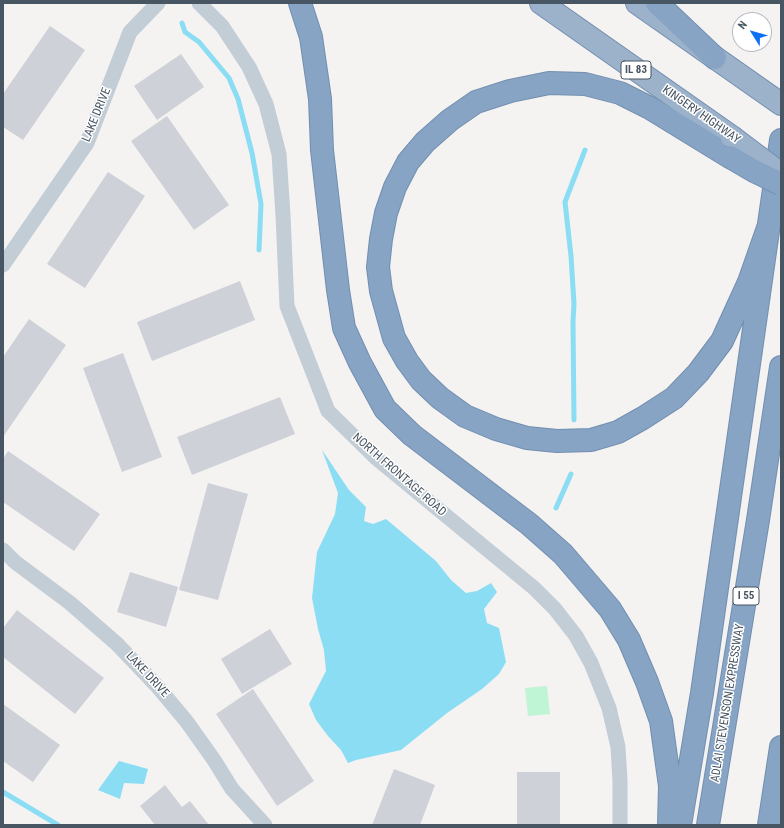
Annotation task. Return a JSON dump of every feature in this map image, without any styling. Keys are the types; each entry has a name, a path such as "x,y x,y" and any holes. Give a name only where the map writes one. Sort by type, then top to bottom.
{"highway":[{"path":"300,3 310,37 320,99 322,150 338,290 344,328 360,363 385,409 412,435 534,528 563,554 610,609 629,640 647,682 661,721 670,786 669,825"},
{"name":"KINGERY HIGHWAY","path":"541,3 731,147 781,174"},
{"path":"637,3 781,104"},
{"path":"657,3 715,58"},
{"path":"768,228 749,282 722,341 698,373 674,398 643,418 618,432 591,440 557,442 526,438 496,429 465,416 440,398 421,380 407,361 394,338 381,291 379,273 381,239 386,213 395,187 408,162 425,142 450,120 476,102 510,91 548,83 585,84 620,93 731,147 754,171 781,184"},
{"path":"680,825 702,693 781,140"},
{"name":"ADLAI STEVENSON EXPRESSWAY","path":"708,825 758,520 781,367"},
{"path":"769,825 781,747"}],"street":[{"name":"LAKE DRIVE","path":"3,265 87,143 130,32 158,3"},
{"name":"NORTH FRONTAGE ROAD","path":"199,3 226,32 249,67 266,104 278,154 284,215 287,306 328,411 376,458 534,588 555,609 576,636 591,663 606,702 618,747 620,825"},
{"name":"LAKE DRIVE","path":"3,550 15,562 70,603 117,644 157,686 187,722 214,760 232,790 265,825"}],"green space":[{"path":"547,686 550,714 528,716 525,688"}],"water":[{"path":"322,450 349,490 366,507 364,521 373,524 386,519 436,561 451,580 466,593 477,591 491,583 497,592 484,609 487,623 499,628 506,662 499,674 482,689 447,713 401,750 348,763 341,750 316,720 309,704 326,671 324,650 312,598 317,552 335,514 338,493"},
{"path":"119,761 148,769 144,784 124,783 120,799 98,790"}],"building":[{"path":"50,26 85,50 23,140 3,127 3,94"},
{"path":"181,54 204,87 157,120 134,86"},
{"path":"167,116 229,205 194,230 131,141"},
{"path":"108,172 145,196 85,288 47,264"},
{"path":"240,281 255,320 152,361 137,322"},
{"path":"29,319 66,345 3,437 3,357"},
{"path":"123,353 162,457 122,472 83,368"},
{"path":"280,397 295,434 192,475 177,437"},
{"path":"8,451 100,514 74,551 3,502 3,459"},
{"path":"208,483 248,494 218,600 179,590"},
{"path":"130,572 178,587 166,627 117,612"},
{"path":"17,610 104,678 75,714 3,657 3,628"},
{"path":"270,629 292,664 242,694 221,659"},
{"path":"253,689 314,781 277,806 216,714"},
{"path":"3,704 60,745 33,782 3,761"},
{"path":"394,769 435,785 420,825 372,825"},
{"path":"517,772 560,772 560,825 517,825"},
{"path":"165,785 182,807 190,801 209,825 155,825 140,806"}],"waterway":[{"path":"182,23 185,32 199,42 229,78 238,99 252,153 261,204 259,250"},
{"path":"574,420 574,304 571,256 565,202 585,150"},
{"path":"556,508 571,474"},
{"path":"3,792 58,825"}]}
